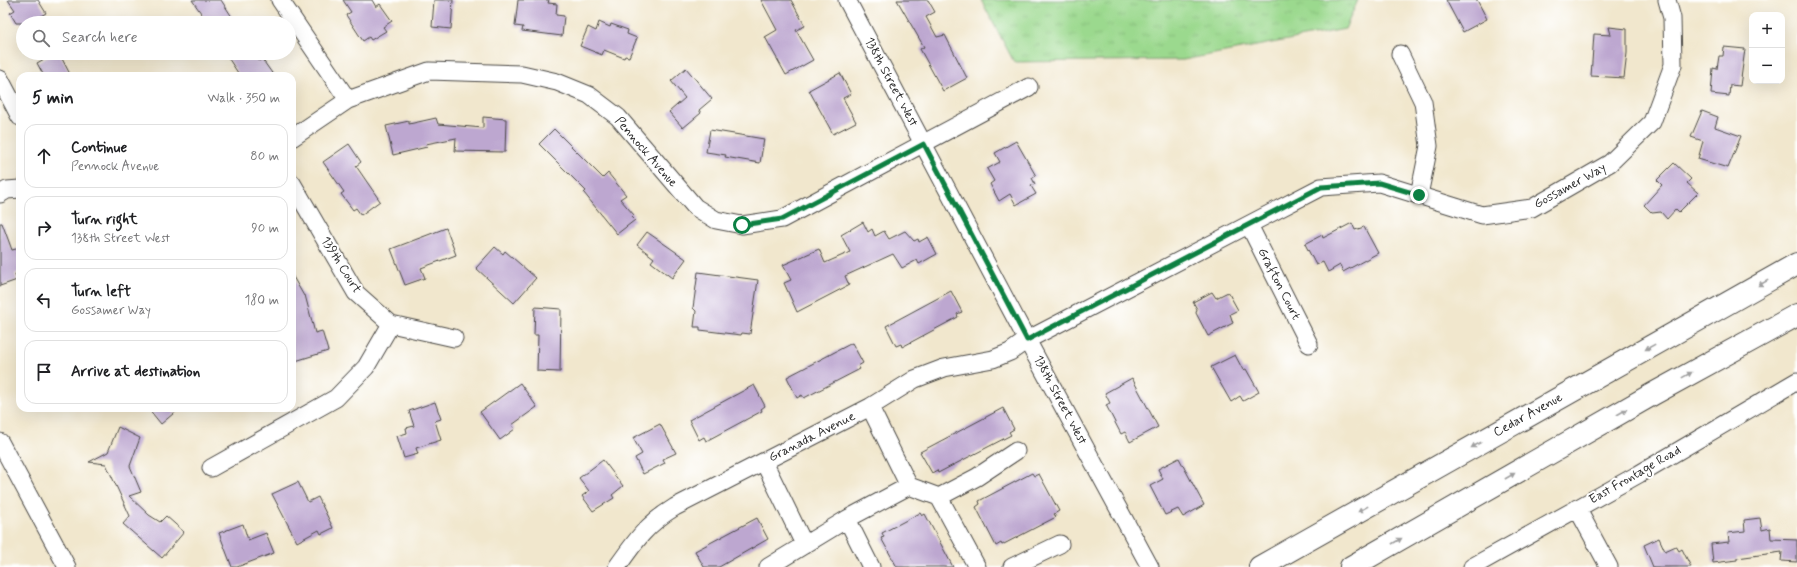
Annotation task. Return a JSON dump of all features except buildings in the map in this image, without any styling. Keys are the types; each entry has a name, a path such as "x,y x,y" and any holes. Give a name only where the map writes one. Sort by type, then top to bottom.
{"highway":[{"name":"Cedar Avenue","path":"1260,567 1797,264"},
{"path":"1351,567 1653,394 1797,315"}],"street":[{"path":"280,0 291,16"},
{"name":"138th Street West","path":"847,0 1027,340 1150,567"},
{"name":"Gossamer Way","path":"1027,340 1321,187 1379,183 1482,215 1532,208 1610,164 1652,122 1673,65 1672,18 1668,0"},
{"path":"296,24 348,100"},
{"path":"1400,54 1423,102 1429,146 1419,195"},
{"name":"Pennock Avenue","path":"296,135 348,100 429,71 522,74 557,82 589,95 618,117 695,207 716,220 742,225 782,219 1030,87"},
{"path":"0,79 16,109"},
{"path":"0,194 7,190 16,189"},
{"name":"139th Court","path":"296,190 356,293 391,324 454,338"},
{"name":"Grafton Court","path":"1249,225 1309,344"},
{"path":"211,468 336,398 366,367 391,324"},
{"name":"Granada Avenue","path":"617,567 639,535 662,515 870,407 915,379 951,366 993,359 1010,352 1027,340"},
{"name":"East Frontage Road","path":"1472,567 1797,381"},
{"path":"870,407 908,486 939,497 977,567"},
{"path":"0,442 67,567"},
{"path":"939,497 977,477 1016,451"},
{"path":"764,462 804,544"},
{"path":"768,567 847,519 908,486"},
{"path":"1577,508 1609,567"},
{"path":"847,519 871,567"},
{"path":"1012,567 1060,544"}],"green space":[{"path":"981,0 1358,0 1345,29 1183,60 1014,62"}],"route":[{"path":"742,225 782,219 924,144 1027,340 1321,187 1379,183 1419,195"}]}
